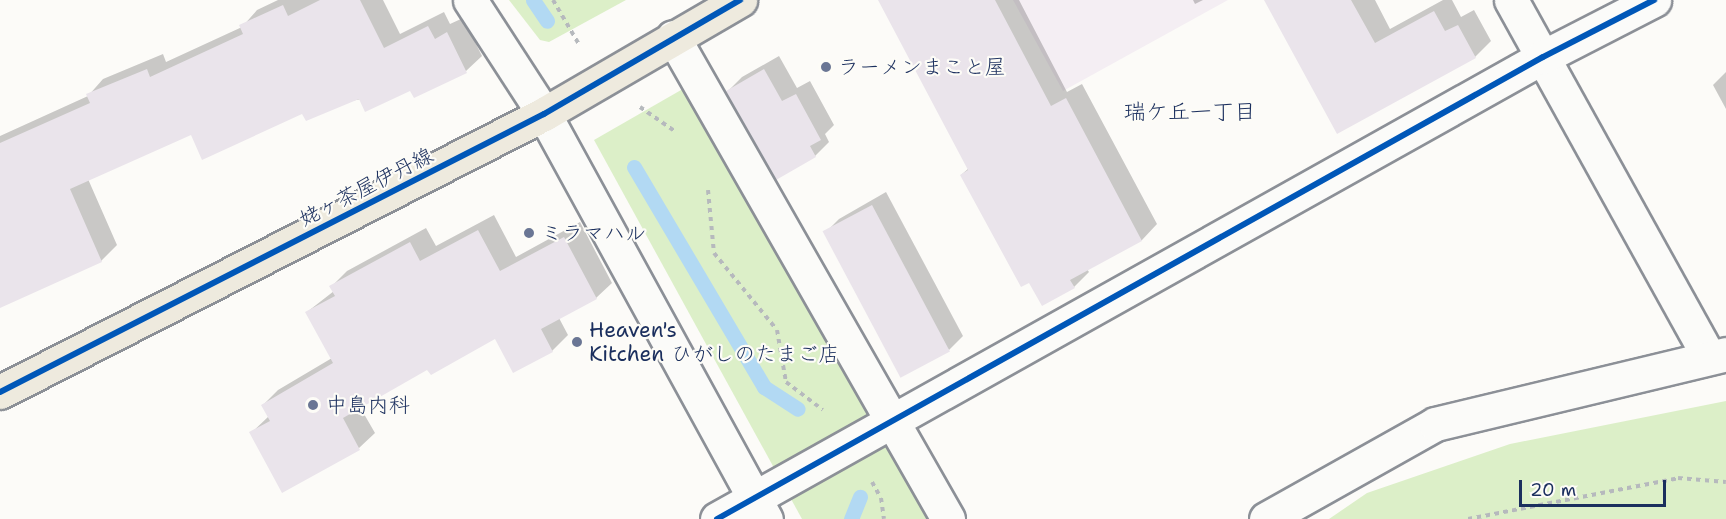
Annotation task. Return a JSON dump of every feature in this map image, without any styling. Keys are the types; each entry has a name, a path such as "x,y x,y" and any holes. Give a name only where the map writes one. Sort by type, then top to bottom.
{"main road":[{"name":"姥ヶ茶屋伊丹線","path":"0,392 544,114 740,0"}],"street":[{"path":"470,0 544,114 760,508"},
{"path":"1266,519 1435,424 1718,356 1511,0"},
{"path":"717,519 760,508 852,444 1543,57 1654,0"},
{"path":"674,37 948,519"}],"path":[{"path":"553,0 601,81 686,138"},
{"path":"708,186 714,253 777,330 786,382 843,426 881,498 884,519"},
{"path":"1468,519 1678,478 1726,482"}],"shaded area":[{"path":"1013,0 1228,0 1063,91"}],"green space":[{"path":"509,0 626,0 549,42 540,40"},
{"path":"695,82 945,519 802,519 594,140"},
{"path":"1726,401 1726,519 1329,519 1367,493 1510,444"}],"building":[{"path":"320,0 360,0 384,48 428,26 435,39 447,32 467,73 414,98 410,91 365,112 359,99 306,121 302,114 202,160 191,135 70,189 102,262 0,308 0,143 90,103 86,94 147,69 150,77 243,34 239,25 283,5 288,16"},
{"path":"878,0 995,0 1051,106 1066,98 1142,241 1070,280 1075,288 1042,306 1029,283 1021,287 960,175 968,170"},
{"path":"1264,0 1351,0 1375,43 1434,11 1445,31 1458,25 1476,58 1337,134"},
{"path":"764,69 782,101 796,94 821,140 810,146 816,157 776,180 726,91"},
{"path":"872,205 950,352 900,378 823,231"},
{"path":"478,230 500,271 564,237 597,299 541,329 553,352 513,373 495,339 431,375 427,370 343,418 360,450 282,493 249,432 270,421 261,405 333,363 305,312 335,296 329,286 410,242 420,261"}],"waterway":[{"path":"533,0 547,21"},
{"path":"634,167 764,387 798,409"},
{"path":"851,519 860,497"}],"cycle path":[{"path":"0,392 544,114 740,0"},
{"path":"717,519 1543,57 1654,0"}],"place":[{"name":"ラーメンまこと屋","path":"826,67"},
{"name":"ミラマハル","path":"529,233"},
{"name":"Heaven's Kitchen ひがしのたまご店","path":"577,342"},
{"name":"中島内科","path":"313,405"}],"district":[{"name":"瑞ケ丘一丁目","path":"1190,112"}]}
